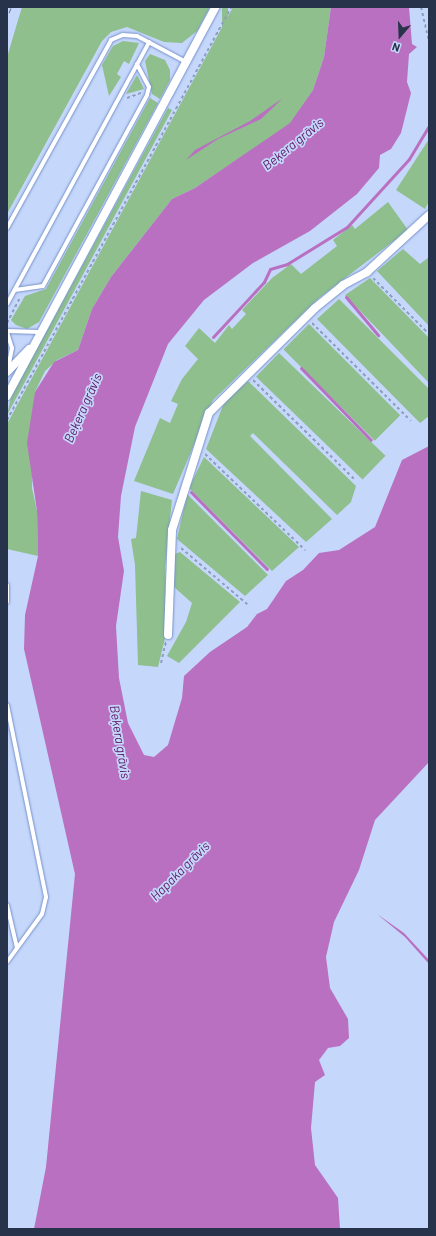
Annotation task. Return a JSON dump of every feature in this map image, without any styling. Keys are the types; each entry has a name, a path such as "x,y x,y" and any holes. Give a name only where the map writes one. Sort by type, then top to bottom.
{"street":[{"path":"7,396 39,332 216,7"},
{"path":"168,635 171,540 176,510 209,413 247,374 343,285 367,272 429,215"},
{"path":"7,371 34,342"}],"lane":[{"path":"7,228 105,48 123,35 149,42 186,62"},
{"path":"7,304 149,42"},
{"path":"15,290 43,286 147,95 149,87 137,64"},
{"path":"7,371 12,348 7,332 39,332"},
{"path":"7,585 7,602"},
{"path":"7,705 46,897 42,914 7,962"},
{"path":"7,905 18,948"}],"path":[{"path":"7,420 231,7"},
{"path":"421,7 429,41"},
{"path":"429,84 429,95"},
{"path":"123,104 127,97 147,95"},
{"path":"164,104 175,110"},
{"path":"367,272 429,334"},
{"path":"7,323 23,289"},
{"path":"308,317 411,421"},
{"path":"247,374 355,480"},
{"path":"197,449 305,550"},
{"path":"171,540 247,604"},
{"path":"161,663 168,635"}],"green space":[{"path":"22,7 210,7 197,31 182,43 164,42 127,27 111,32 102,41 7,214 7,57"},
{"path":"222,7 228,7 228,117 222,117"},
{"path":"233,7 331,7 324,57 313,90 290,124 195,188 172,199 111,277 92,309 78,350 57,360 45,371 35,392 32,488 37,511 38,556 7,549 7,424"},
{"path":"123,41 139,43 129,64 124,61 117,74 121,77 109,96 102,65 113,46"},
{"path":"150,54 165,60 170,70 170,80 160,99 152,94 145,61"},
{"path":"137,75 144,89 126,94"},
{"path":"150,98 158,103 39,322 27,329 16,325 11,320 25,296 46,289"},
{"path":"168,108 172,110 7,415 11,397"},
{"path":"429,139 429,201 425,209 396,190"},
{"path":"388,202 408,230 319,298 213,400 173,494 134,481 160,418 170,423 178,404 171,401 182,379 198,359 185,346 199,328 215,343 229,325 232,329 246,314 242,310 272,278 291,264 301,274 337,246 333,240 352,225 355,229"},
{"path":"403,249 420,264 429,257 429,326 377,271"},
{"path":"370,278 429,338 429,383 345,295"},
{"path":"339,299 429,389 429,416 420,423 317,319"},
{"path":"309,324 400,415 375,441 284,349"},
{"path":"279,353 385,456 363,480 256,377"},
{"path":"248,381 356,486 351,502 337,515 253,433 250,436 332,519 306,542 206,449 224,403"},
{"path":"204,457 299,547 272,571 189,488"},
{"path":"141,491 172,500 165,567 167,630 158,667 138,665 135,565 131,539 136,538"},
{"path":"187,494 268,575 245,596 177,539"},
{"path":"180,552 240,602 179,663 167,656 186,622 192,603 174,587 175,554"}],"water":[{"path":"331,7 409,7 412,44 417,47 409,54 407,82 411,93 401,133 391,149 380,155 379,168 357,194 310,231 253,263 204,300 168,344 135,427 121,496 118,537 124,571 116,626 119,678 128,723 144,755 154,757 168,745 182,698 184,676 210,652 247,627 257,614 267,609 286,581 303,570 319,553 339,550 375,527 402,460 429,446 429,762 375,820 359,870 334,922 326,957 330,988 348,1019 349,1038 340,1046 328,1048 319,1060 325,1075 315,1082 311,1128 315,1165 338,1198 340,1229 34,1229 46,1167 75,874 24,649 25,615 38,556 37,511 27,443 35,392 54,362 78,350 92,309 111,277 172,199 195,188 290,123 313,90 324,57"},
{"path":"283,98 261,119 218,139 186,160 195,150 250,121"},
{"path":"377,914 404,933 429,960 429,964 405,937"}],"waterway":[{"path":"213,337 264,282 270,269 287,264 347,227 409,159 429,126"},
{"path":"346,297 378,335"},
{"path":"301,368 371,440"},
{"path":"191,492 267,569"}],"railway":[{"path":"7,12 9,7"}],"water label":[{"name":"Beķera grāvis","path":"293,144"},
{"name":"Beķera grāvis","path":"83,408"},
{"name":"Beķera grāvis","path":"120,742"},
{"name":"Hapaka grāvis","path":"180,871"}]}
